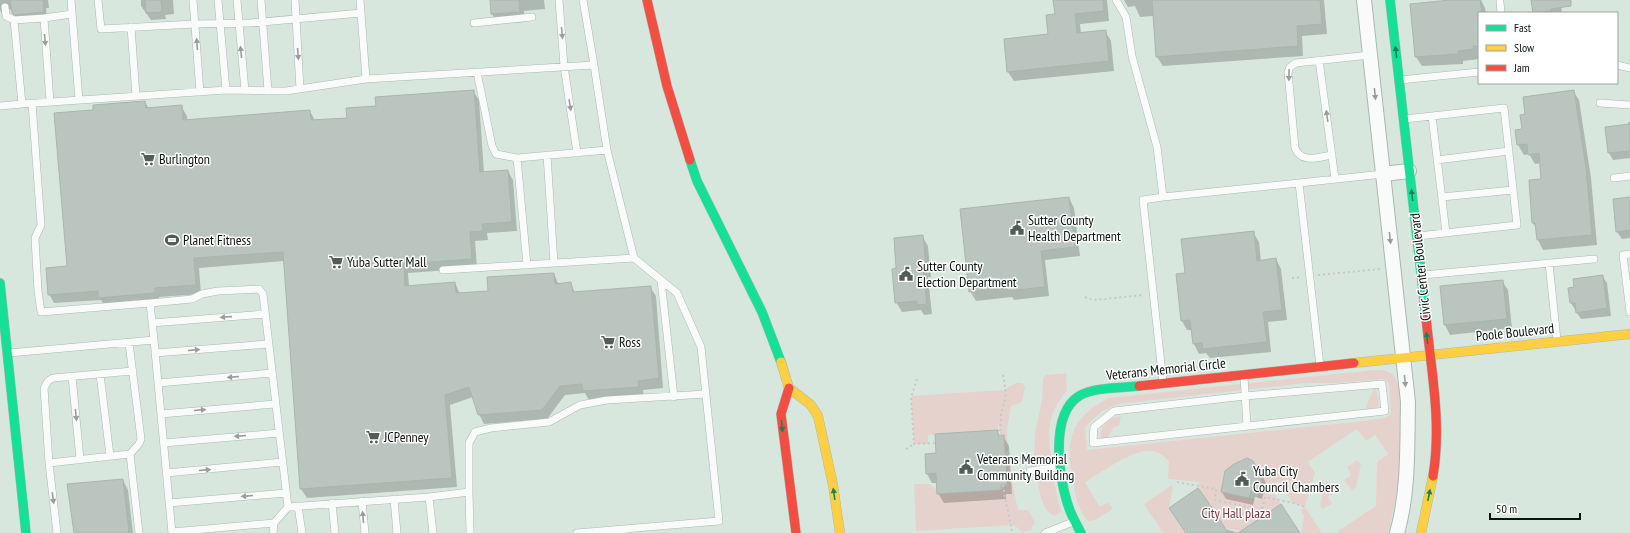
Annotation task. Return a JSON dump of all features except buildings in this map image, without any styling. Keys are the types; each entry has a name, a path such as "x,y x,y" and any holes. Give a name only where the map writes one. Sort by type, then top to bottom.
{"main road":[{"path":"647,0 667,86 687,153 697,180 762,312 776,346 790,388 811,405 818,416 833,485 840,533"},
{"name":"Civic Center Boulevard","path":"1390,0 1436,410 1437,443 1433,474 1421,533"},
{"path":"0,283 4,353 26,533"},
{"name":"Poole Boulevard","path":"1403,358 1630,334"},
{"name":"Veterans Memorial Circle","path":"1081,533 1068,505 1060,466 1060,440 1062,421 1069,404 1088,391 1403,358"},
{"path":"790,388 784,400 781,414 796,533"}],"street":[{"name":"Civic Center Boulevard","path":"1364,0 1408,402 1407,458 1403,512 1397,533"},
{"path":"1383,174 1409,171"}],"lane":[{"path":"71,0 79,100"},
{"path":"98,0 100,29 195,24 238,24 361,13"},
{"path":"193,0 200,92"},
{"path":"218,0 226,90"},
{"path":"237,0 245,91"},
{"path":"261,0 268,91"},
{"path":"295,0 300,89"},
{"path":"360,0 366,79"},
{"path":"559,0 564,66 578,153"},
{"path":"577,533 624,531 719,521 701,347 677,293 634,258 607,150 583,0"},
{"path":"1116,0 1126,18 1132,56 1157,147 1163,197"},
{"path":"1500,2 1501,12"},
{"path":"6,7 6,16 14,20 72,14"},
{"path":"474,23 532,17"},
{"path":"44,18 50,102"},
{"path":"14,20 22,104"},
{"path":"130,27 136,96"},
{"path":"1332,155 1303,158 1298,154 1295,148 1288,72 1293,64 1370,55"},
{"path":"1319,60 1335,179"},
{"path":"0,106 226,90 268,91 300,89 366,79 594,65"},
{"path":"1618,65 1630,68"},
{"path":"477,72 493,150 496,154 517,158 607,150"},
{"path":"1399,80 1478,72"},
{"path":"32,103 41,225 35,238 38,291 42,312 192,299 202,294 218,291 259,289 263,294 288,506 274,523 273,533"},
{"path":"1600,103 1630,104"},
{"path":"1403,120 1504,108 1509,151 1517,225 1416,236"},
{"path":"1432,116 1446,233"},
{"path":"1437,160 1509,151"},
{"path":"547,155 554,263"},
{"path":"517,158 526,265"},
{"path":"1163,383 1143,200 1383,174"},
{"path":"1614,178 1630,176"},
{"path":"1299,183 1320,366"},
{"path":"1442,197 1513,190"},
{"path":"1630,254 1623,255 1630,312"},
{"path":"443,270 634,258"},
{"path":"1420,275 1594,259"},
{"path":"1549,263 1558,341"},
{"path":"660,280 674,397"},
{"path":"150,303 172,533 274,523"},
{"path":"152,323 265,314"},
{"path":"4,353 154,340"},
{"path":"49,463 130,454 139,444 140,439 129,343"},
{"path":"155,353 268,344"},
{"path":"57,533 49,463 44,388 48,381 54,378 133,371"},
{"path":"158,383 272,373"},
{"path":"100,374 110,456"},
{"path":"1243,375 1247,426"},
{"path":"72,376 80,459"},
{"path":"1382,384 1385,411 1093,443 1094,427 1114,411 1245,396 1382,384"},
{"path":"470,533 469,443 475,432 491,428 549,422 580,405 607,400 706,394"},
{"path":"161,414 275,404"},
{"path":"164,442 279,433"},
{"path":"130,454 138,533"},
{"path":"166,473 282,462"},
{"path":"1030,470 1060,466"},
{"path":"288,506 429,497 469,492"},
{"path":"169,502 286,493"},
{"path":"429,497 433,533"},
{"path":"394,499 397,533"},
{"path":"362,501 365,533"},
{"path":"332,503 335,533"},
{"path":"298,506 302,533"},
{"path":"1044,532 1075,521"}],"path":[{"path":"1310,276 1384,268"},
{"path":"1085,298 1093,300 1153,294"},
{"path":"1000,436 1001,415 1006,394 1003,374"},
{"path":"914,444 911,397 916,379"},
{"path":"906,449 914,444 936,444"},
{"path":"1005,459 1029,457"},
{"path":"1177,482 1216,489 1215,500 1262,510 1264,497 1294,503 1305,507"},
{"path":"1003,485 1004,499 1010,516 1012,533"}],"green space":[{"name":"City Hall plaza","path":"1375,370 1382,370 1392,374 1398,383 1400,394 1401,440 1397,488 1388,533 1339,533 1338,531 1376,506 1377,462 1388,454 1375,435 1366,441 1357,429 1308,462 1315,473 1305,507 1293,503 1279,481 1270,487 1281,504 1240,531 1225,528 1198,488 1199,482 1168,479 1169,461 1159,453 1151,451 1142,452 1121,460 1085,482 1100,507 1108,502 1113,509 1095,520 1088,521 1078,506 1071,472 1070,446 1072,435 1077,424 1095,406 1109,398","holes":["1382,379 1386,380 1389,384 1391,414 1385,418 1087,450 1085,427 1102,411 1118,404 1306,383 1336,383","1242,459 1247,459 1262,475 1257,499 1221,492 1225,472"]},
{"path":"1066,373 1067,391 1060,399 1052,414 1050,422 1049,438 1051,457 1038,459 1034,457 1035,432 1042,401 1043,378 1046,375"},
{"path":"1016,383 1022,383 1025,387 1022,402 1011,406 1007,429 1008,451 1005,451 1000,436 999,424 997,430 928,435 928,444 914,444 912,396 1003,390"},
{"path":"1376,388 1379,405 1375,409 1365,410 1373,389"},
{"path":"1121,416 1119,426 1114,427 1107,438 1101,438 1101,430 1103,426 1109,420"},
{"path":"1357,460 1361,464 1356,487 1352,490 1344,480 1351,475 1347,467"},
{"path":"1005,461 1010,461 1011,466 1009,467 1018,510 1028,510 1035,522 1031,530 1022,532 1014,525 916,531 914,484 929,484 937,490 938,494 1003,489"},
{"path":"1051,469 1061,512 1055,516 1050,514 1044,505 1037,476"},
{"path":"1326,480 1335,492 1328,497 1332,504 1322,509 1320,506"},
{"path":"1172,485 1173,488 1169,507 1186,533 1163,533 1144,504"},
{"path":"1305,507 1322,533 1301,533 1304,516 1301,510"}],"traffic: fast":[{"path":"1390,0 1426,317"},
{"path":"690,160 697,181 762,312 781,362"},
{"path":"0,283 26,533"},
{"path":"1081,533 1070,511 1062,481 1059,449 1063,418 1070,405 1079,396 1085,393 1100,389 1139,386"}],"traffic: slow":[{"path":"1354,363 1630,334"},
{"path":"781,362 789,388 811,405 818,416 833,485 840,533"},
{"path":"1421,533 1433,476"}],"traffic: jam":[{"path":"647,0 667,86 690,160"},
{"path":"1426,317 1436,416 1433,476"},
{"path":"1139,386 1354,363"},
{"path":"789,388 781,414 796,533"}],"place":[{"name":"Burlington","path":"148,159"},
{"name":"Sutter County Health Department","path":"1017,228"},
{"name":"Planet Fitness","path":"172,240"},
{"name":"Yuba Sutter Mall","path":"336,262"},
{"name":"Sutter County Election Department","path":"906,274"},
{"name":"Ross","path":"608,342"},
{"name":"JCPenney","path":"373,437"},
{"name":"Veterans Memorial Community Building","path":"966,467"},
{"name":"Yuba City Council Chambers","path":"1242,479"}]}
